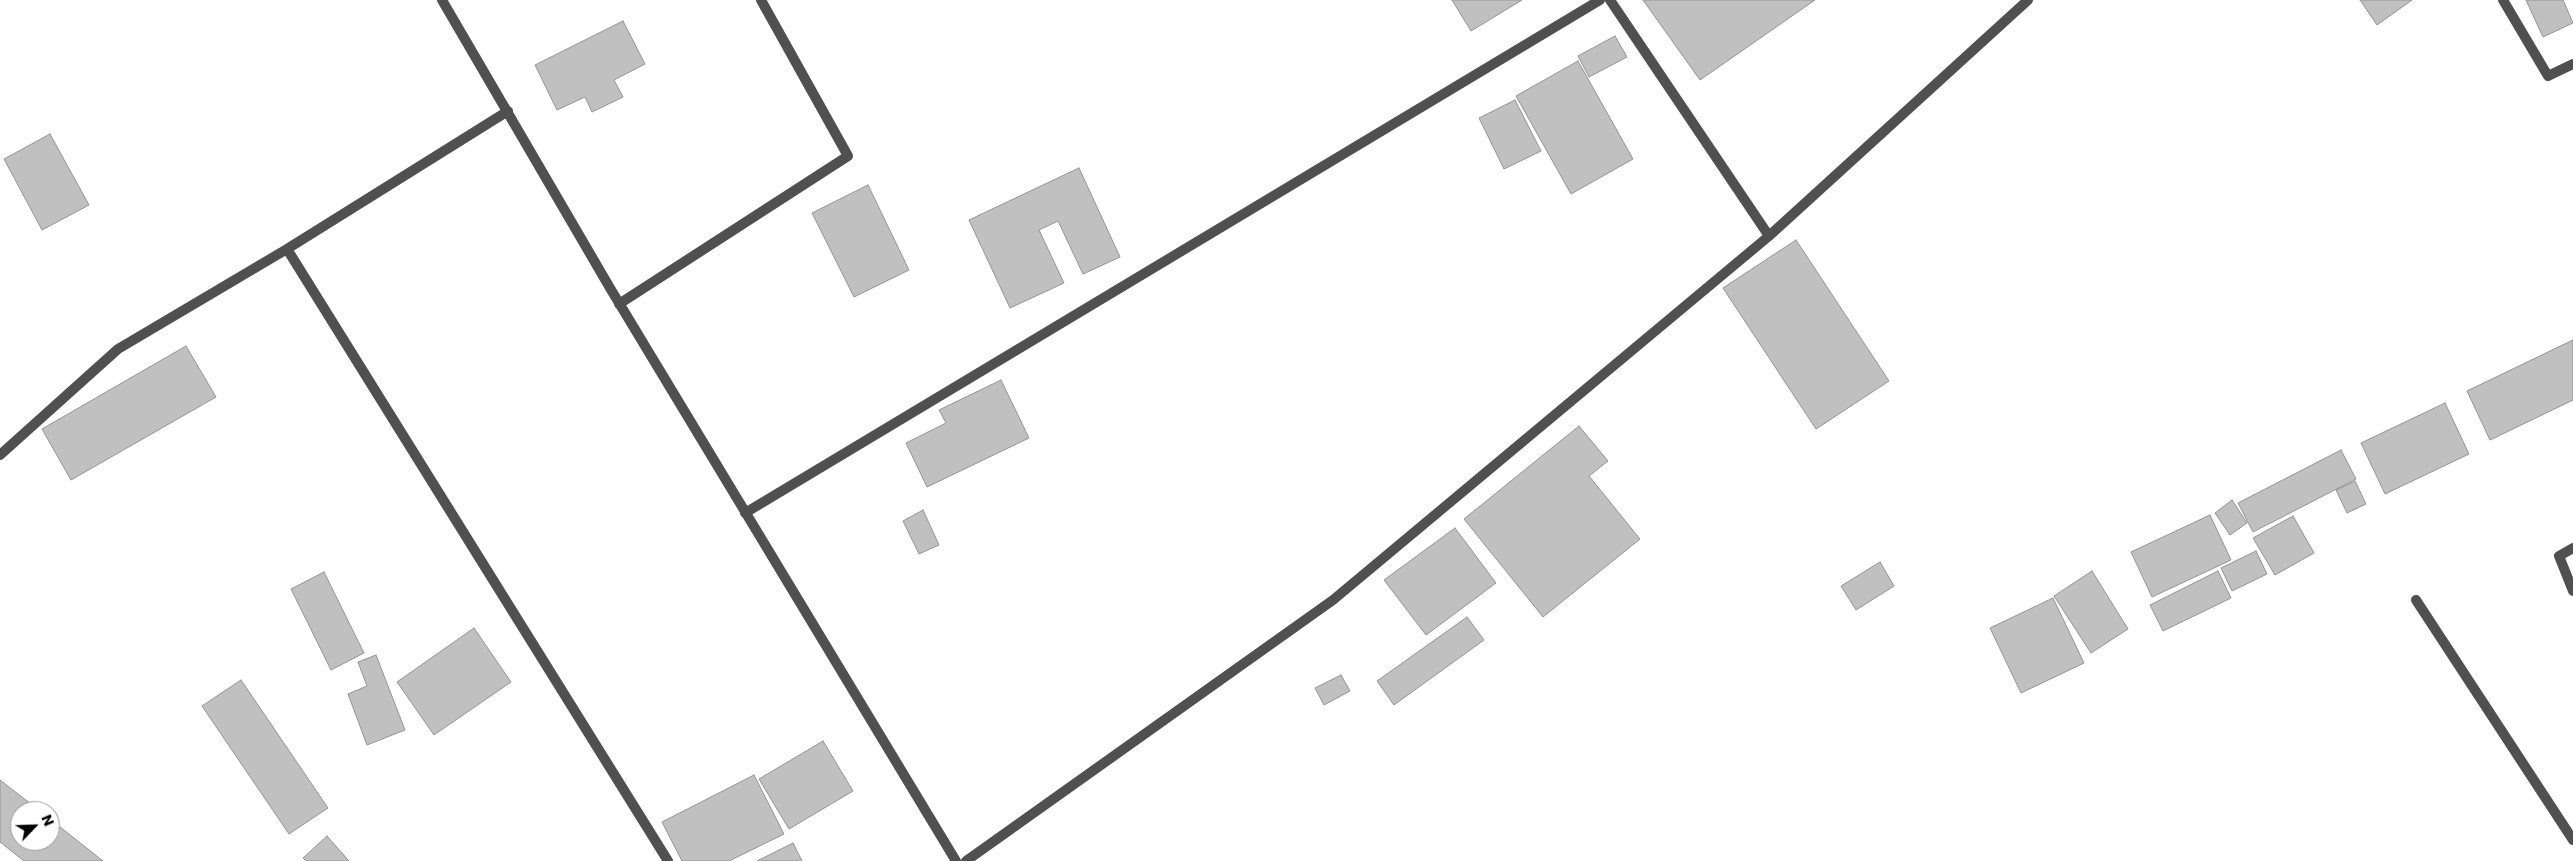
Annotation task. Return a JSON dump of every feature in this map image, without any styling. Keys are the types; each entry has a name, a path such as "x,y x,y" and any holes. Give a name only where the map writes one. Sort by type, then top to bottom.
{"street":[{"path":"442,0 619,304 956,861"},
{"path":"619,304 848,156 761,0"},
{"path":"745,513 1600,0"},
{"path":"1610,0 1769,236"},
{"path":"966,861 1333,600 1769,236 2028,0"},
{"path":"2503,0 2548,76 2573,64"},
{"path":"0,455 118,349 287,249 508,111"},
{"path":"287,249 668,861"},
{"path":"2573,548 2558,556 2573,591"},
{"path":"2416,600 2573,840"}],"building":[{"path":"1452,0 1522,0 1471,31"},
{"path":"1643,0 1815,0 1700,80"},
{"path":"2360,0 2412,0 2377,25"},
{"path":"2526,0 2563,0 2573,23 2543,37"},
{"path":"623,21 645,64 614,80 623,97 592,112 585,97 557,110 535,65"},
{"path":"1615,36 1627,57 1589,77 1578,56"},
{"path":"1578,61 1633,159 1571,194 1516,96"},
{"path":"1515,100 1541,151 1504,169 1479,118"},
{"path":"50,134 89,205 42,230 4,159"},
{"path":"1079,168 1120,257 1083,274 1058,221 1039,230 1064,283 1010,308 969,220"},
{"path":"868,185 909,270 854,297 812,213"},
{"path":"1796,240 1889,381 1816,429 1723,288"},
{"path":"2573,340 2573,400 2490,440 2467,391"},
{"path":"186,346 216,397 71,480 42,429"},
{"path":"1001,380 1029,438 927,487 906,443 946,423 939,410"},
{"path":"2445,403 2469,454 2385,494 2361,443"},
{"path":"1579,426 1608,461 1589,476 1640,539 1543,617 1464,519"},
{"path":"2341,450 2356,479 2253,532 2238,503"},
{"path":"2355,481 2366,504 2347,513 2336,490"},
{"path":"2232,500 2247,523 2230,535 2215,513"},
{"path":"923,510 939,545 919,554 903,521"},
{"path":"2210,515 2231,560 2152,597 2131,552"},
{"path":"2293,516 2314,553 2275,575 2253,538"},
{"path":"1455,528 1496,583 1426,635 1384,580"},
{"path":"2256,551 2267,574 2232,591 2221,568"},
{"path":"1880,562 1894,586 1856,610 1841,586"},
{"path":"2092,571 2128,629 2091,653 2054,596"},
{"path":"2218,571 2231,598 2163,631 2150,605"},
{"path":"324,572 364,653 331,670 291,589"},
{"path":"2053,598 2084,663 2021,693 1990,628"},
{"path":"1467,617 1484,640 1394,705 1377,681"},
{"path":"474,628 511,682 434,735 397,682"},
{"path":"376,655 405,730 367,745 348,694 367,686 358,662"},
{"path":"1341,675 1350,691 1324,705 1315,688"},
{"path":"241,680 328,808 289,834 202,706"},
{"path":"823,741 853,791 789,829 759,779"},
{"path":"754,775 784,834 729,861 682,861 662,822"},
{"path":"0,780 27,801 10,801 10,850 0,842"},
{"path":"60,827 103,861 24,861 11,851 60,851"},
{"path":"327,836 349,861 306,861 303,858"},
{"path":"793,843 802,861 757,861"}]}
